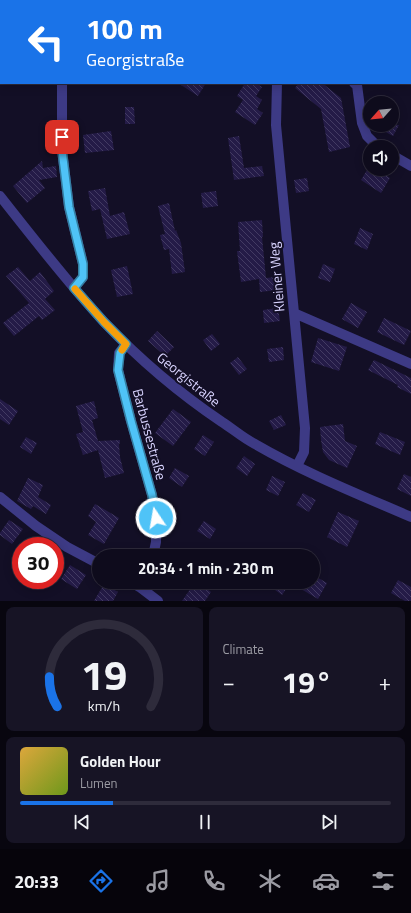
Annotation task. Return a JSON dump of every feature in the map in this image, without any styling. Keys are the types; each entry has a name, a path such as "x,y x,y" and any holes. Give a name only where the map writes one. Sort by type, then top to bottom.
{"street":[{"path":"62,84 62,150 69,207 83,264 83,277 74,288"},
{"name":"Kleiner Weg","path":"277,84 276,125 305,428 304,452 297,466"},
{"path":"358,84 362,124 367,136 371,140"},
{"path":"399,159 411,166"},
{"name":"Georgistraße","path":"0,196 74,288 104,322 163,378 204,410 253,444 334,484 411,517"},
{"path":"294,313 411,364"},
{"name":"Barbussestraße","path":"126,344 120,353 118,370 152,495 156,518 154,549"},
{"path":"0,497 36,526 66,547 92,560"},
{"path":"146,589 158,601"}],"building":[{"path":"180,84 205,84 198,96"},
{"path":"244,84 257,84 262,87 256,96 262,100 257,109 263,113 255,125 235,112 243,100 237,96"},
{"path":"298,84 323,84 341,98 350,147 329,152 321,109 295,88"},
{"path":"125,107 134,107 135,124 125,124"},
{"path":"111,131 114,150 85,153 83,135"},
{"path":"386,132 395,132 393,136"},
{"path":"239,136 244,168 262,166 264,176 234,180 228,138"},
{"path":"42,161 43,168 56,166 57,177 39,180 45,188 27,203 13,186"},
{"path":"363,176 387,176 390,178 381,193 361,180"},
{"path":"307,178 309,191 296,193 294,180"},
{"path":"105,188 110,216 124,212 130,234 107,239 100,209 92,211 88,191"},
{"path":"216,191 218,206 203,208 201,193"},
{"path":"169,203 175,231 176,230 181,243 185,272 172,274 169,249 164,250 160,235 165,234 158,206"},
{"path":"262,220 266,278 276,277 277,290 260,292 259,279 241,282 237,251 240,251 238,222"},
{"path":"360,228 373,234 367,250 354,244"},
{"path":"323,264 335,269 330,282 318,278"},
{"path":"127,266 133,294 117,297 111,270"},
{"path":"18,267 30,281 40,272 54,291 45,299 55,310 42,320 39,316 14,336 3,323 29,303 6,276"},
{"path":"351,303 367,312 358,328 342,319"},
{"path":"278,308 280,321 264,323 263,310"},
{"path":"384,318 411,331 404,345 377,332"},
{"path":"157,331 174,347 165,356 148,341"},
{"path":"212,334 220,344 211,351 203,340"},
{"path":"318,338 347,347 339,371 311,362"},
{"path":"283,347 284,360 269,362 267,349"},
{"path":"238,357 247,369 239,375 230,363"},
{"path":"374,360 411,378 411,394 397,387 398,385 368,370"},
{"path":"0,399 18,411 9,425 0,419"},
{"path":"94,401 98,418 92,420 98,441 120,440 120,457 124,473 105,478 98,450 83,455 76,434 83,432 76,406"},
{"path":"173,409 191,422 173,446 155,433"},
{"path":"281,415 286,425 274,430 269,421"},
{"path":"343,424 345,441 357,446 347,468 329,460 323,452 321,440 320,427"},
{"path":"380,432 405,442 400,455 375,444"},
{"path":"203,435 214,442 205,456 194,449"},
{"path":"26,437 37,443 31,454 20,447"},
{"path":"244,456 255,464 247,476 236,468"},
{"path":"175,468 189,476 182,487 169,478"},
{"path":"404,474 411,477 411,496 397,489"},
{"path":"272,476 285,482 278,496 266,490"},
{"path":"28,478 43,485 38,497 51,505 46,514 33,506 31,509 17,501"},
{"path":"303,493 316,500 309,512 296,505"},
{"path":"95,504 119,518 104,544 88,535 96,522 88,516"},
{"path":"338,512 359,521 347,547 327,537"},
{"path":"9,520 23,529 17,537 12,537 12,544 0,535"},
{"path":"204,521 216,529 210,539 197,531"},
{"path":"70,565 86,575 77,589 64,581 64,574"},
{"path":"320,579 327,583 318,599 301,589 320,589"},
{"path":"398,580 411,587 411,601 405,601 391,593"},
{"path":"101,589 113,589 118,592 113,601 94,601"},
{"path":"190,589 207,589 211,592 205,601 182,601"},
{"path":"274,589 286,589 282,595"}],"slow traffic":[{"path":"75,289 126,344 122,350"}],"route":[{"path":"62,137 62,150 69,207 83,264 83,277 74,288 126,344 120,353 118,370 152,495 156,518"}]}
